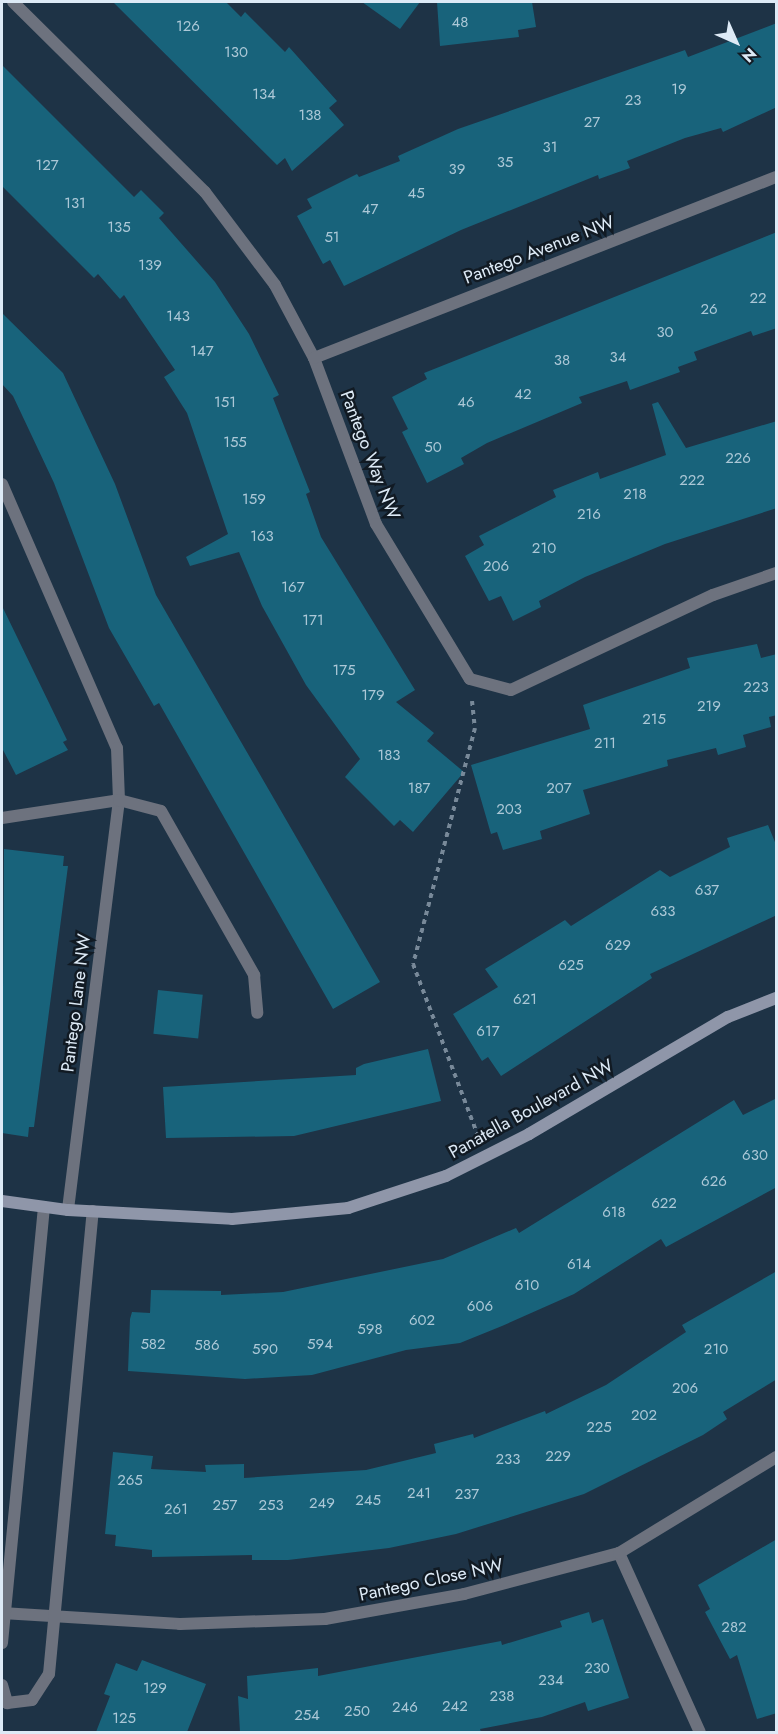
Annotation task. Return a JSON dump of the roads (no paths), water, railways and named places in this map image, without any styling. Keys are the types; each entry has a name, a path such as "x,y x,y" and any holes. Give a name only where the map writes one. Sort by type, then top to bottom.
{"street":[{"name":"Pantego Way NW","path":"13,2 206,192 275,285 314,358 376,524 470,679 511,690 713,595 777,573"},
{"name":"Pantego Avenue NW","path":"314,358 777,177"},
{"name":"Pantego Lane NW","path":"2,484 117,748 120,800 68,1210"},
{"path":"2,818 120,800 161,811 254,975 257,1012"},
{"name":"Panatella Boulevard NW","path":"2,1201 68,1210 232,1219 348,1208 446,1176 487,1156 728,1017 777,998"},
{"path":"2,1644 44,1207"},
{"path":"2,1685 7,1703 32,1700 49,1674 52,1618 93,1211"},
{"name":"Pantego Close NW","path":"4,1613 52,1618 180,1624 325,1619 464,1594 619,1553 777,1457"},
{"path":"619,1553 700,1732"}]}
